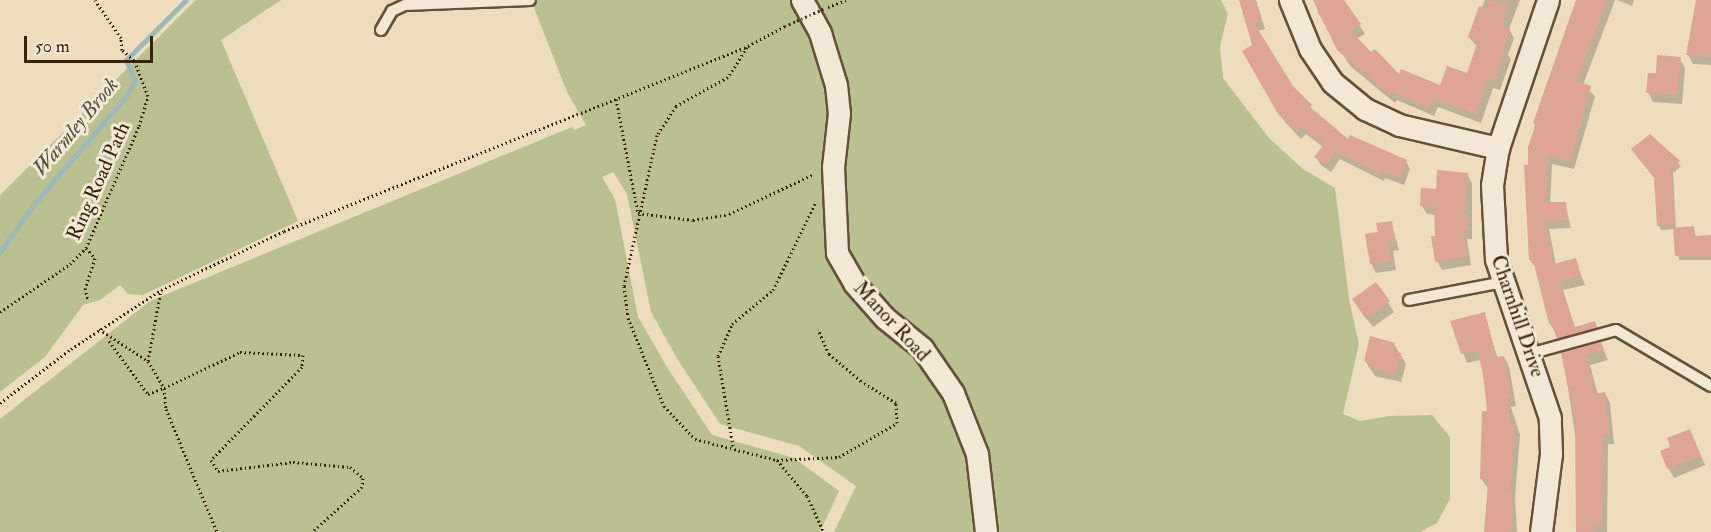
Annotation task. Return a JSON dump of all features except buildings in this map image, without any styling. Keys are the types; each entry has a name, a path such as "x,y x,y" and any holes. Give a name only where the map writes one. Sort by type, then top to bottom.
{"street":[{"name":"Manor Road","path":"802,0 820,33 836,85 839,113 833,167 837,253 854,283 885,318 922,348 953,393 977,454 986,532"},
{"path":"1290,0 1310,49 1332,82 1365,109 1399,125 1498,148"},
{"name":"Charnhill Drive","path":"1541,532 1551,454 1550,418 1496,259 1492,219 1492,185 1498,148 1548,0"}],"lane":[{"path":"381,30 392,10 405,5 530,0"},
{"path":"1409,300 1503,282"},
{"path":"1529,354 1616,330 1711,386"}],"path":[{"name":"Ring Road Path","path":"0,312 70,264 86,248 140,126 148,96 134,60 122,50 121,38 95,0"},
{"path":"0,403 99,329 162,290 284,231 748,46 785,26 846,0"},
{"path":"748,46 728,77 676,106 657,135 638,213 624,286 632,328 664,406 695,439 734,447 777,460 840,458 897,423 896,403 861,381 829,354 818,329"},
{"path":"616,99 638,213"},
{"path":"638,213 693,220 729,214 792,182 833,167"},
{"path":"734,447 718,356 732,324 773,290 817,199"},
{"path":"86,248 95,258 85,288 88,300"},
{"path":"148,361 162,290"},
{"path":"99,329 148,361 164,388 166,409 217,532"},
{"path":"109,341 148,394 240,352 303,355 302,367 211,460 218,471 292,462 350,467 363,478 362,487 312,532"},
{"path":"777,460 807,496 824,532"}],"green space":[{"path":"196,0 281,0 221,40 298,221 143,295 128,294 120,285 100,300 83,305 45,357 0,392 0,195"},
{"path":"531,0 1221,0 1228,14 1220,46 1223,78 1269,138 1303,169 1335,188 1349,299 1359,344 1343,414 1360,421 1389,416 1432,415 1450,437 1450,499 1437,523 1420,532 834,532 856,486 799,446 720,424 678,360 651,312 627,194 613,172 602,177 615,199 638,317 667,367 712,435 794,458 839,491 820,532 0,532 0,419 150,301 572,127 574,130 586,125 567,92"}],"waterway":[{"name":"Warmley Brook","path":"0,252 33,205 124,99 135,81 126,60 186,0"}]}
